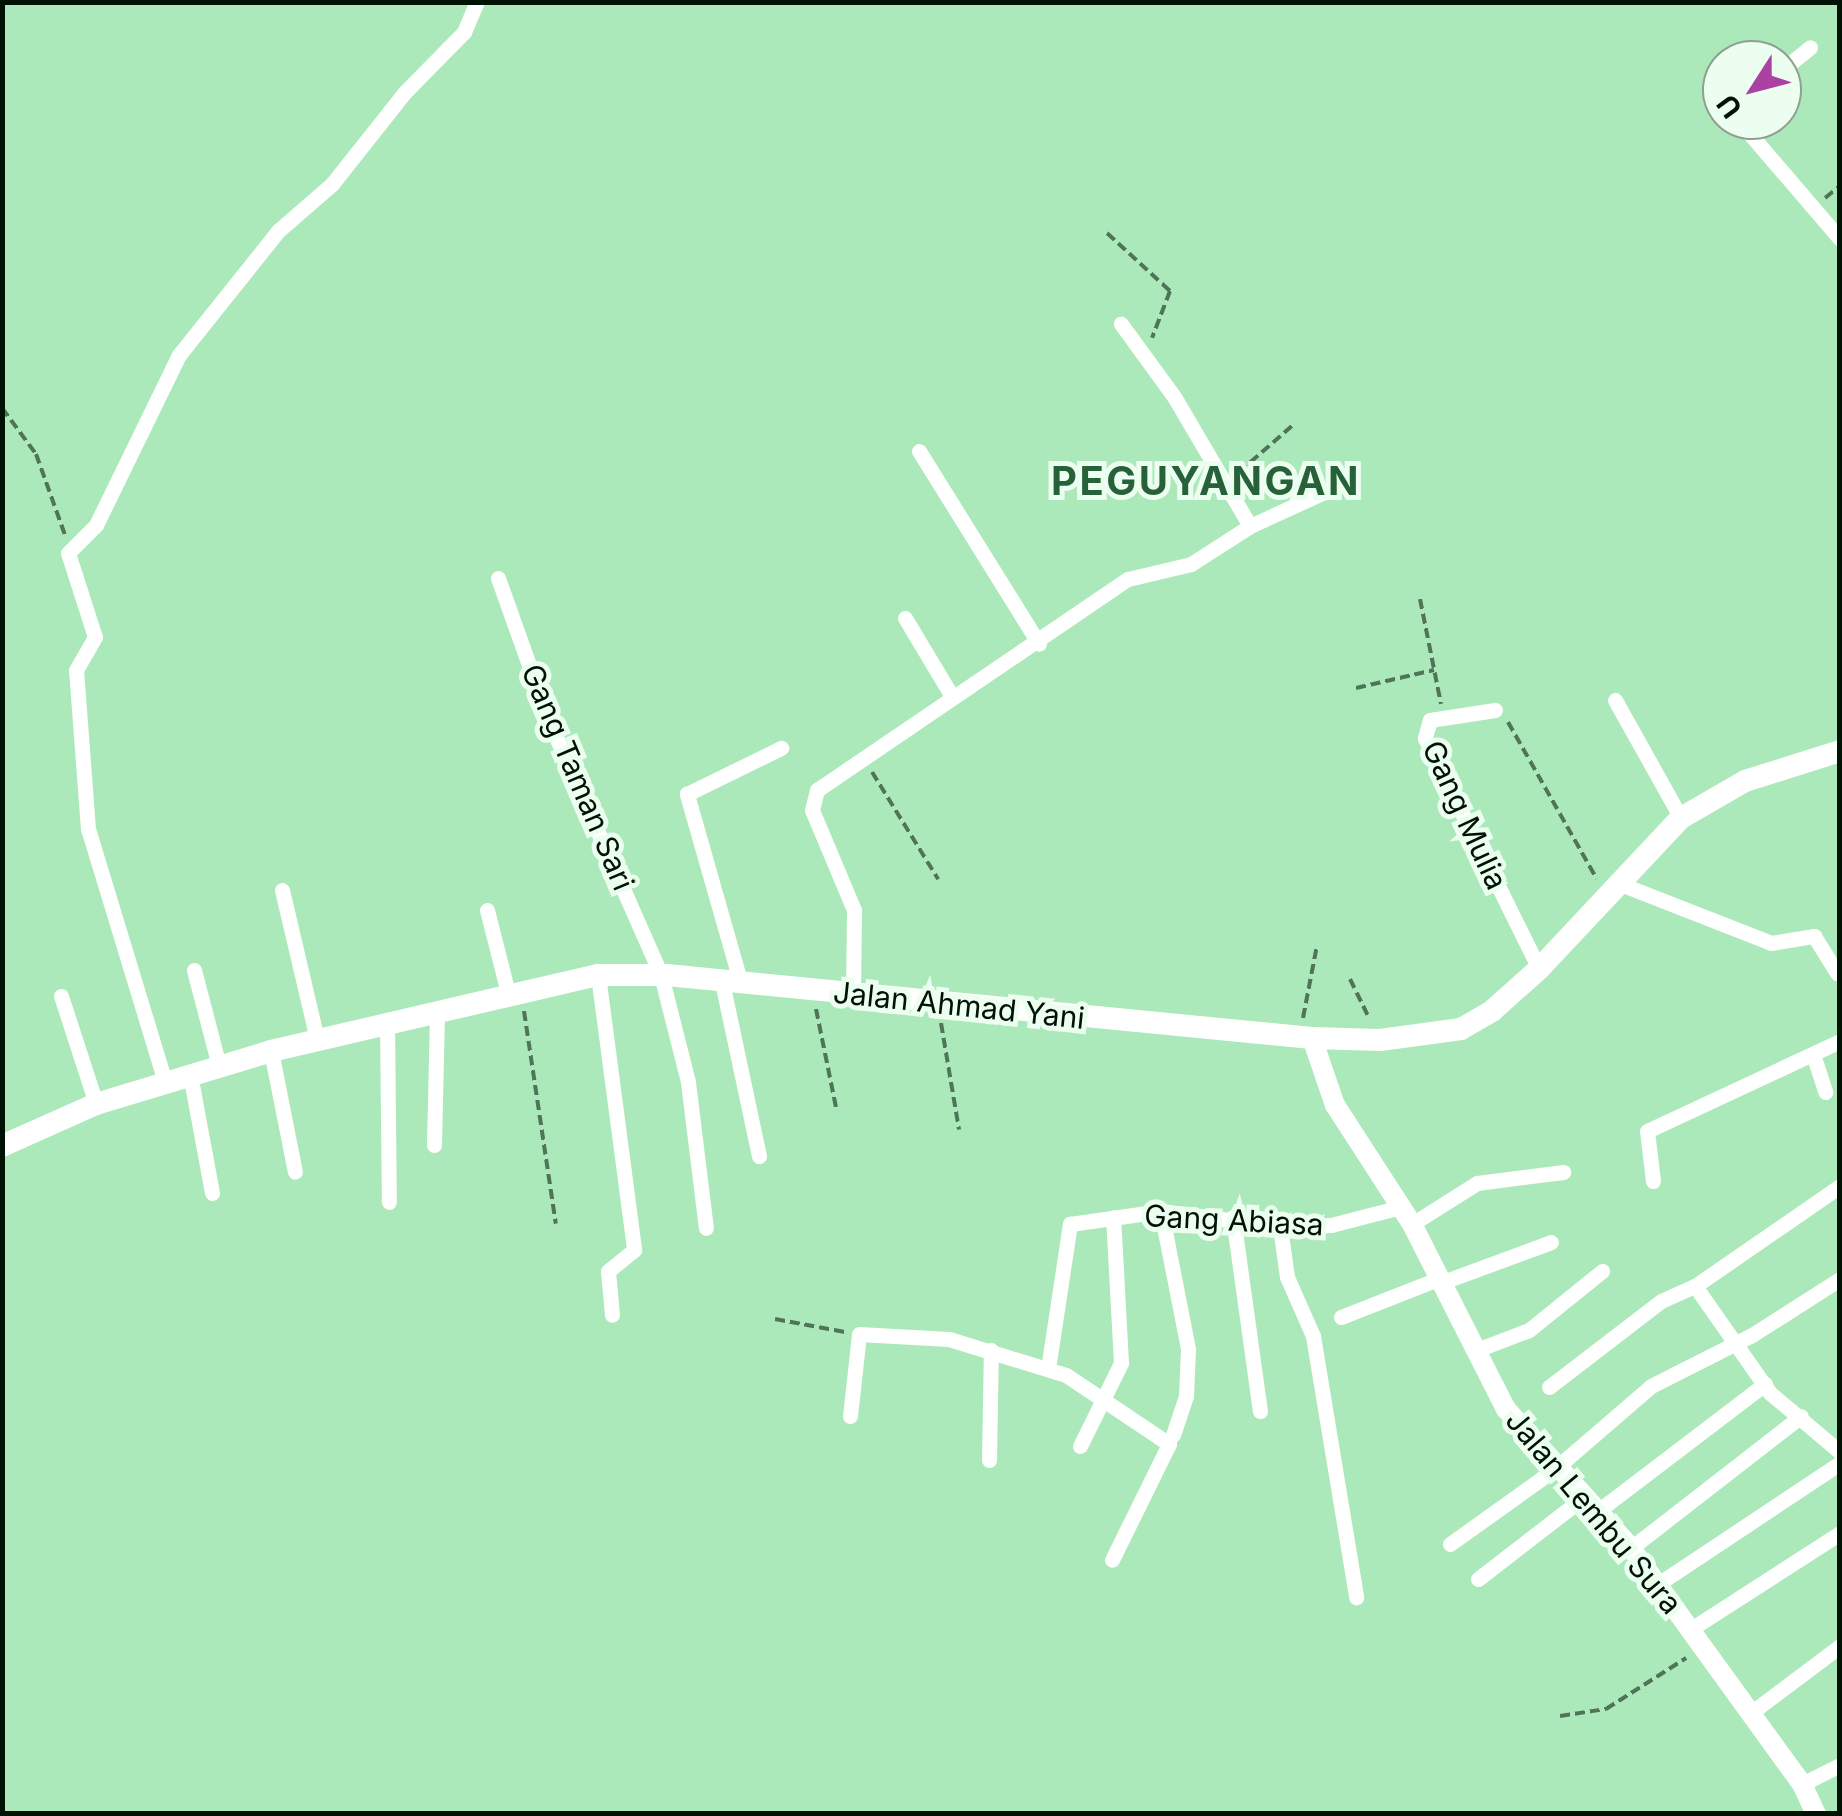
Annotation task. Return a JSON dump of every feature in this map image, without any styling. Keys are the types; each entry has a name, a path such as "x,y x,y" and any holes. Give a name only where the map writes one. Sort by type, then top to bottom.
{"main road":[{"name":"Jalan Ahmad Yani","path":"5,1138 96,1104 271,1051 598,975 661,975 1306,1038 1380,1040 1461,1029 1492,1012 1539,969 1681,818 1745,780 1840,751"}],"street":[{"path":"164,1082 88,828 76,670 95,637 67,557 70,549 96,525 178,355 278,231 332,184 404,93 464,32 478,2"},
{"path":"1802,54 1810,47"},
{"path":"1755,140 1840,239"},
{"path":"1121,324 1228,482 1250,526"},
{"path":"918,451 1039,644"},
{"path":"853,994 854,910 810,802 863,756 951,696 1039,644 1135,576 1191,564 1250,526 1330,489"},
{"name":"Gang Taman Sari","path":"498,578 549,721 661,975 688,1082 706,1228"},
{"path":"904,618 951,696"},
{"path":"1615,700 1681,818"},
{"name":"Gang Mulia","path":"1495,710 1425,724 1425,738 1539,969"},
{"path":"759,1156 731,983 688,794 781,748"},
{"path":"282,890 317,1040"},
{"path":"1613,890 1770,943 1814,936 1837,973"},
{"path":"487,910 514,992"},
{"path":"194,970 219,1066"},
{"path":"598,975 634,1250 608,1271 612,1315"},
{"path":"61,996 96,1104"},
{"path":"434,1145 437,1010"},
{"path":"387,1022 389,1202"},
{"name":"Jalan Lembu Sura","path":"1306,1038 1335,1105 1406,1216 1506,1409 1631,1548 1752,1712 1802,1784 1816,1814"},
{"path":"1652,1180 1647,1131 1840,1041"},
{"path":"271,1051 295,1172"},
{"path":"1813,1054 1825,1092"},
{"path":"190,1074 212,1193"},
{"name":"Gang Abiasa","path":"1048,1369 1067,1228 1161,1211 1233,1217 1280,1228 1343,1224 1406,1216 1468,1186 1563,1172"},
{"path":"1549,1387 1661,1301 1695,1286 1840,1186"},
{"path":"1161,1211 1188,1349 1186,1396 1173,1436"},
{"path":"1080,1446 1107,1398 1122,1340 1112,1217"},
{"path":"1233,1217 1260,1412"},
{"path":"1280,1228 1287,1276 1313,1336 1356,1597"},
{"path":"1340,1318 1551,1242"},
{"path":"1474,1351 1529,1330 1602,1271"},
{"path":"1450,1544 1556,1468 1651,1386 1735,1343 1840,1279"},
{"path":"1695,1286 1765,1384 1840,1452"},
{"path":"850,1416 859,1334 926,1336 991,1350 1048,1369 1107,1398 1169,1444 1112,1560"},
{"path":"990,1460 991,1350"},
{"path":"1478,1579 1765,1384"},
{"path":"1631,1548 1802,1416"},
{"path":"1825,1435 1840,1424"},
{"path":"1658,1584 1840,1463"},
{"path":"1690,1629 1840,1533"},
{"path":"1752,1712 1840,1646"},
{"path":"1802,1784 1840,1765"}],"path":[{"path":"1107,233 1170,291 1144,356"},
{"path":"2,408 36,454 70,549"},
{"path":"1228,482 1292,426"},
{"path":"1420,599 1444,718"},
{"path":"1356,688 1434,670"},
{"path":"1495,710 1507,720 1613,890"},
{"path":"863,756 938,879"},
{"path":"1306,1038 1317,945"},
{"path":"1350,979 1380,1040"},
{"path":"811,990 836,1107"},
{"path":"514,992 556,1224"},
{"path":"938,1003 959,1129"},
{"path":"776,1319 859,1334"},
{"path":"1560,1716 1606,1709 1704,1648"}],"district":[{"name":"PEGUYANGAN","path":"1206,481"}]}
